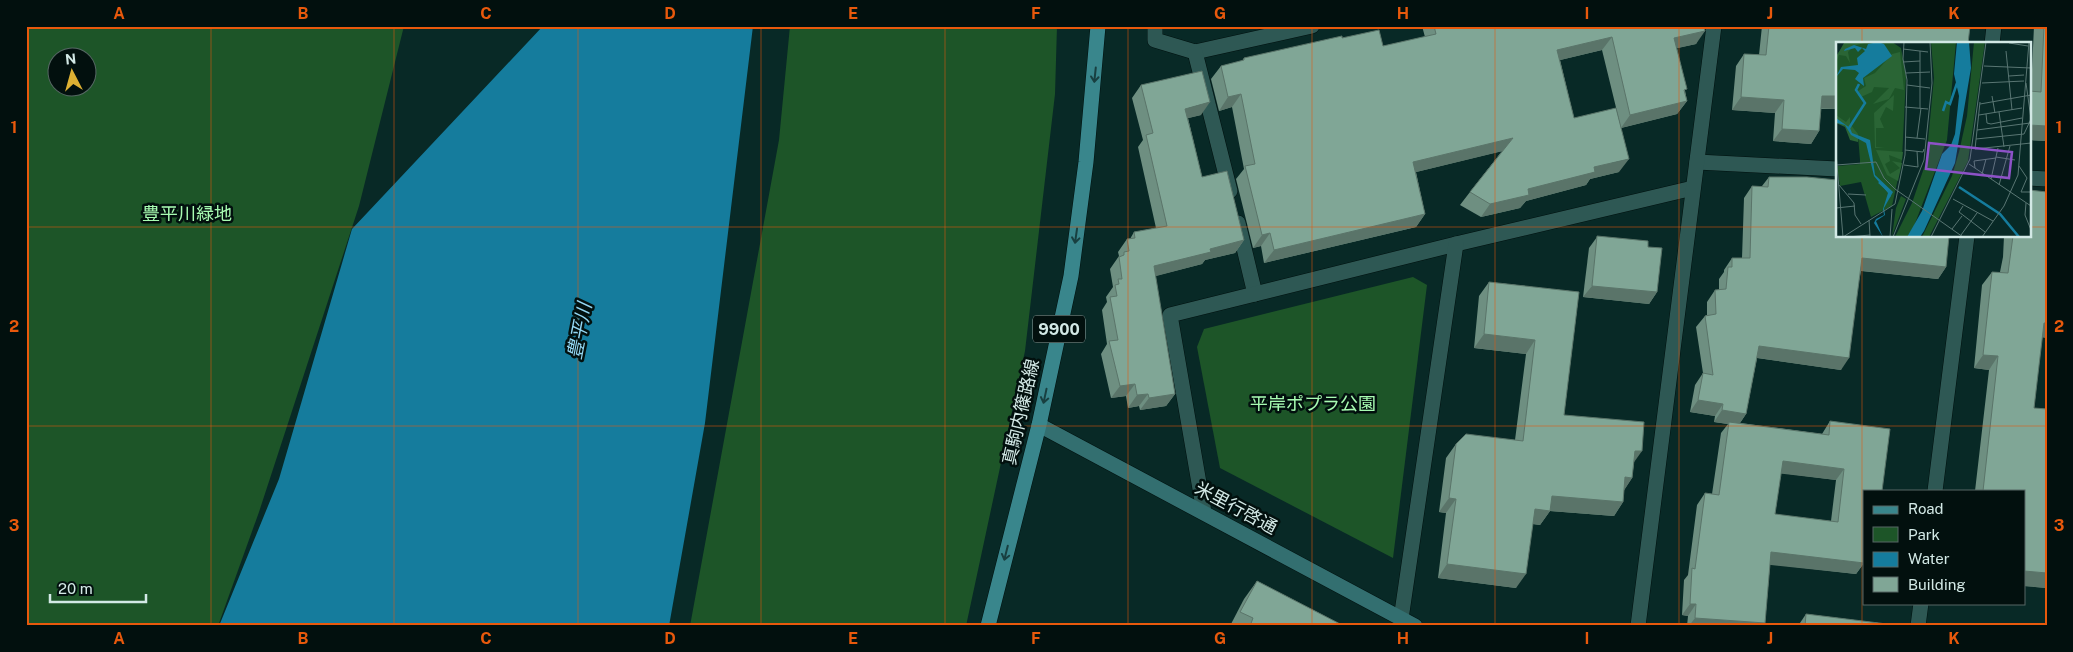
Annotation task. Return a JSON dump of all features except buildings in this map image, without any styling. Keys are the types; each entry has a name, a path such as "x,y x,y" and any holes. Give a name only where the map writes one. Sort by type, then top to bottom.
{"main road":[{"name":"真駒内篠路線","path":"988,626 1039,426 1071,276 1086,162 1098,26"}],"street":[{"path":"1155,26 1155,40 1195,52 1312,26"},
{"path":"1638,626 1714,26"},
{"path":"1992,42 1994,26"},
{"path":"1195,52 1255,294"},
{"path":"1697,162 1836,169"},
{"path":"2030,178 2047,179"},
{"path":"1204,512 1170,315 1456,244 1693,188"},
{"path":"1935,490 1967,238"},
{"path":"1408,622 1456,244"},
{"name":"米里行啓通","path":"1039,426 1408,622"},
{"path":"1918,626 1921,604"}],"green space":[{"name":"豊平川緑地","path":"26,26 404,26 359,206 259,512 218,626 26,626"},
{"path":"790,26 1057,26 1055,94 1025,351 966,626 690,626 779,140"},
{"name":"平岸ポプラ公園","path":"1413,277 1427,285 1393,558 1220,468 1197,347 1204,329"}],"water":[{"name":"豊平川","path":"543,26 753,26 705,423 669,626 219,626 279,479 352,229"}]}
